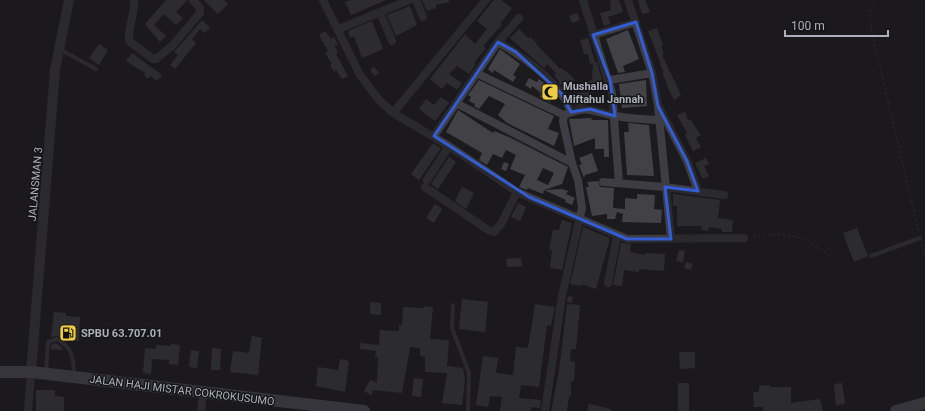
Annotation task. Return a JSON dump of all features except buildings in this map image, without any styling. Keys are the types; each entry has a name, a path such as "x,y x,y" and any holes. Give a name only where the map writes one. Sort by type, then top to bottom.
{"main road":[{"name":"JALAN HAJI MISTAR COKROKUSUMO","path":"0,372 31,372 345,410 364,411"},
{"path":"896,411 912,409 925,403"}],"street":[{"name":"JALANSMAN 3","path":"31,372 54,77 58,48 70,0"},
{"path":"134,0 135,14 128,36 129,41 152,59 156,59 172,46 200,13 200,8 193,0"},
{"path":"323,0 339,29 346,50 360,75 379,100 394,113 434,136 517,192 580,218 617,236 632,239 744,238"},
{"path":"339,29 409,0"},
{"path":"416,0 423,17"},
{"path":"394,113 486,0"},
{"path":"583,0 593,34 610,80 615,116 619,183"},
{"path":"628,0 652,73 658,106 671,239"},
{"path":"380,12 392,41"},
{"path":"434,136 498,42 519,18"},
{"path":"593,34 636,22"},
{"path":"498,42 516,52 546,78 568,102 568,114 563,122 572,164 580,190 582,208 562,296 545,411"},
{"path":"476,73 568,114 590,109 615,116 660,120"},
{"path":"610,80 652,73"},
{"path":"456,103 572,164"},
{"path":"658,106 684,155 698,191"},
{"path":"449,146 426,184 488,230 494,232 501,224 517,192"},
{"path":"603,182 665,187 724,195"},
{"path":"608,284 617,236"},
{"path":"28,411 31,372"},
{"path":"201,411 203,392"}],"lane":[{"path":"58,48 96,69"},
{"path":"871,256 920,238"},
{"path":"453,305 452,328 469,373 468,411"},
{"path":"46,374 48,342 57,339 66,344 70,350 74,377"}],"path":[{"path":"874,0 870,11 872,33 925,258"},
{"path":"744,238 768,234 784,234 816,243 837,263 847,277"}],"highlighted area":[{"path":"636,22 652,73 658,106 687,161 698,191 665,187 671,239 627,239 529,197 434,136 498,42 516,52 561,93 571,112 590,109 615,116 610,80 593,35"}],"place":[{"name":"Mushalla Miftahul Jannah","path":"550,92"},
{"name":"SPBU 63.707.01","path":"68,333"}]}
